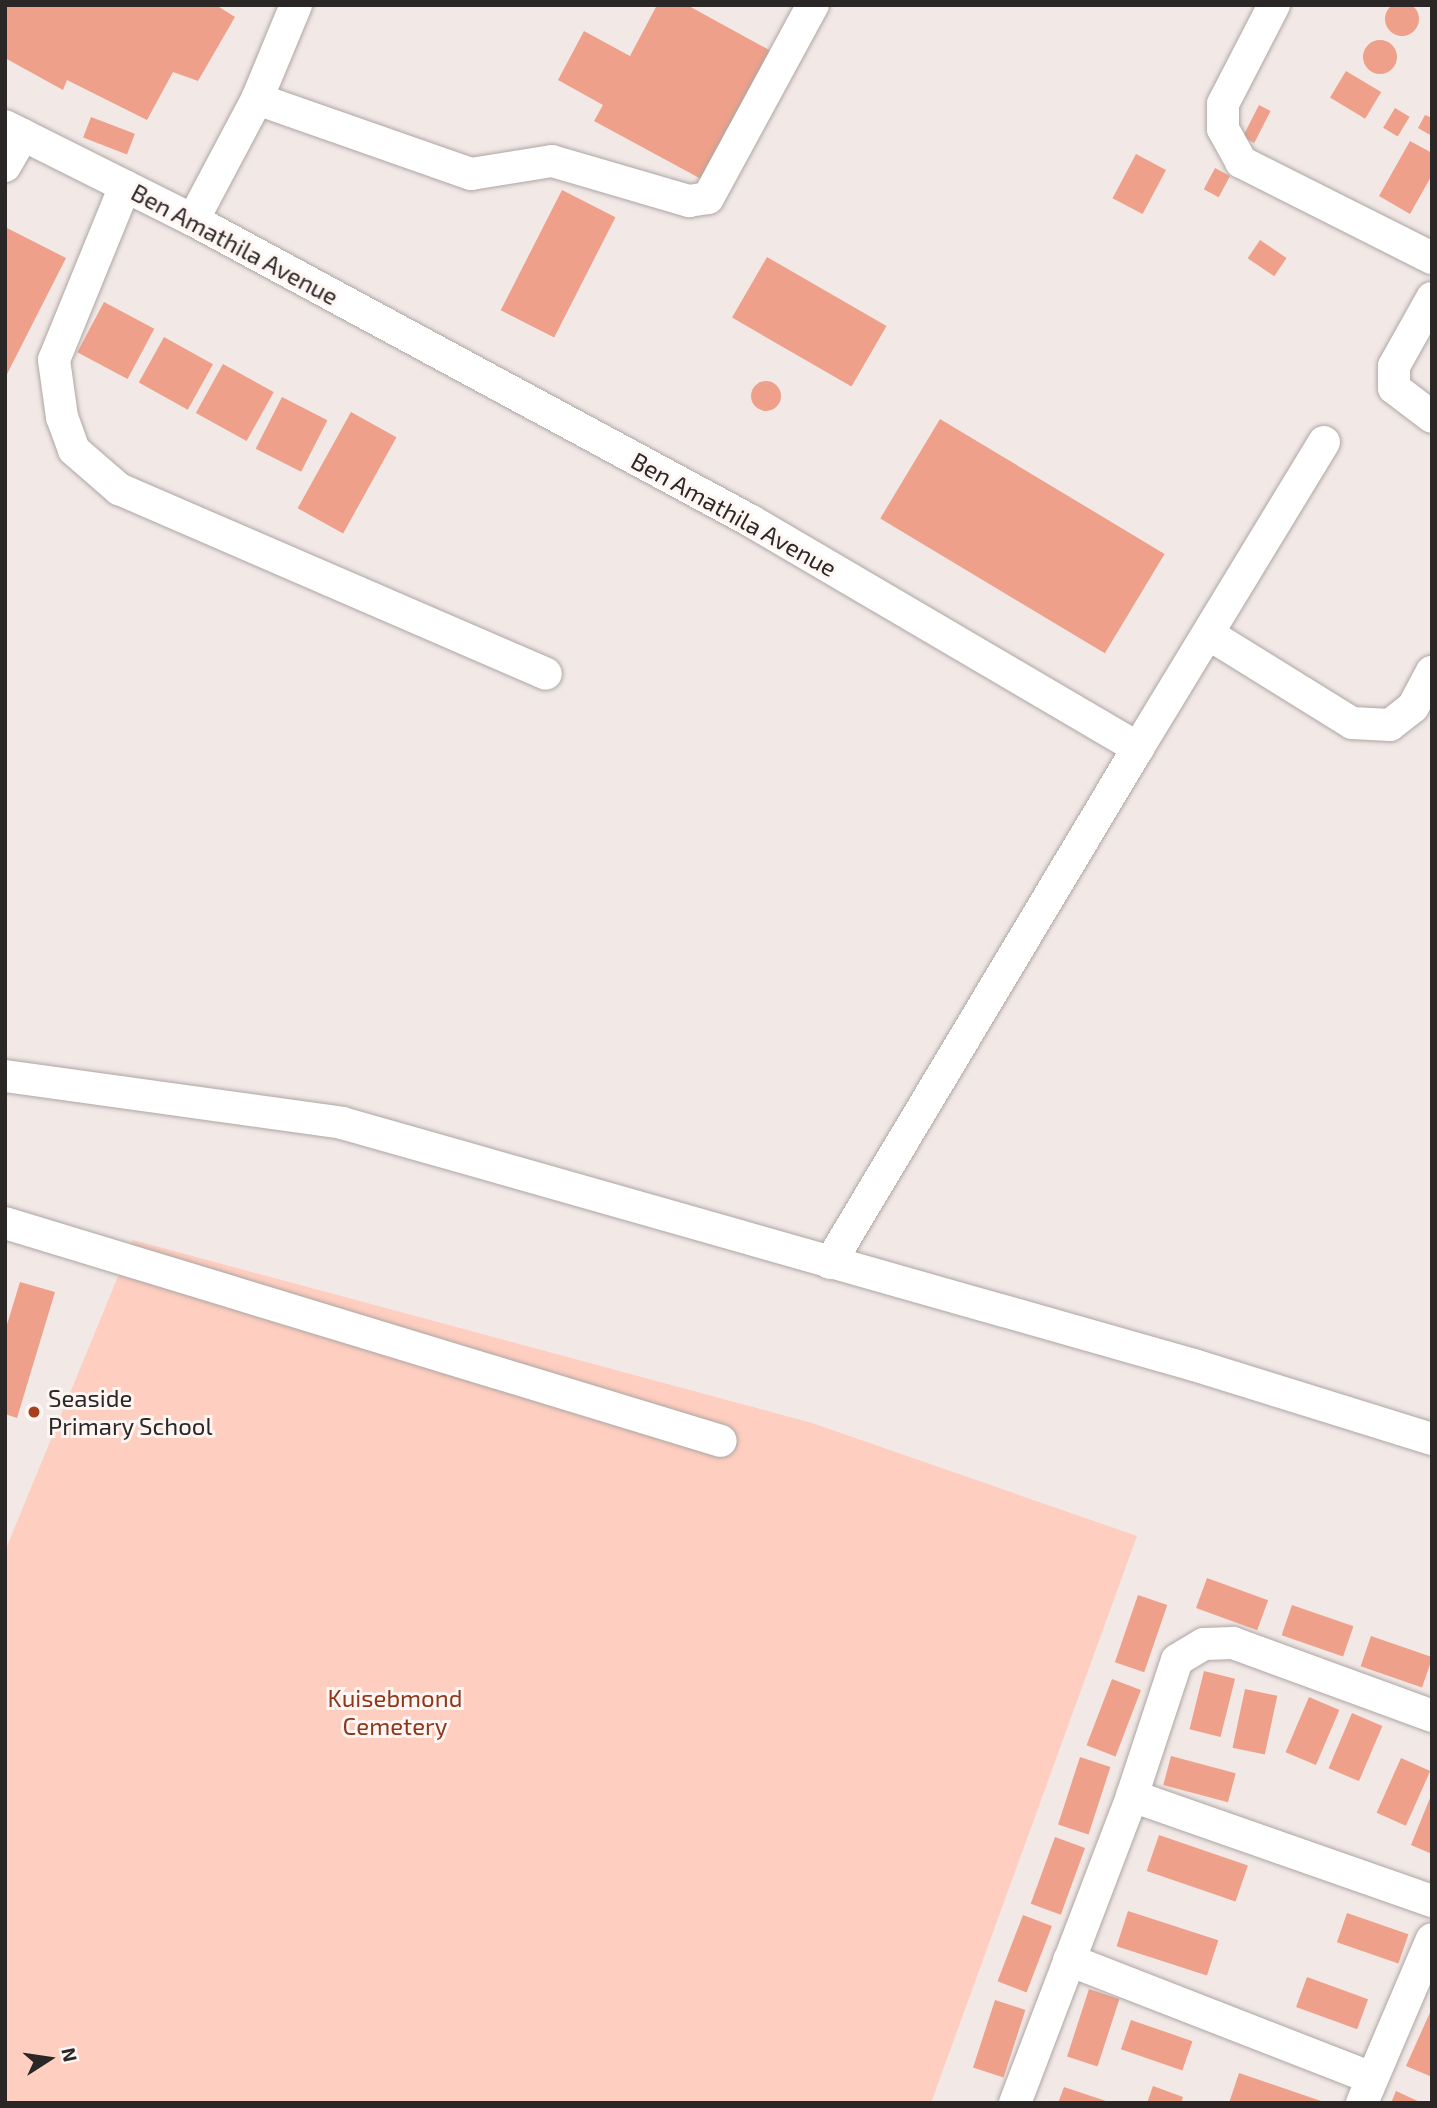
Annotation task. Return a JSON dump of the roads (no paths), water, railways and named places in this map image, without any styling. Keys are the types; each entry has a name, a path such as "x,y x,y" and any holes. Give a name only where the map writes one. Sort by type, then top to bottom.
{"street":[{"path":"193,220 257,99 296,5"},
{"path":"257,99 471,174 552,161 689,201 708,198 813,5"},
{"path":"1274,5 1223,104 1223,129 1241,162 1432,258"},
{"path":"5,166 14,131"},
{"name":"Ben Amathila Avenue","path":"14,131 193,220 751,520 1138,748"},
{"path":"125,186 54,360 62,417 74,450 119,489 546,674"},
{"path":"1432,298 1394,366 1394,388 1432,418"},
{"path":"830,1263 1324,442"},
{"path":"1210,635 1352,723 1390,725 1413,707 1432,671"},
{"path":"5,1076 342,1123 1194,1365 1432,1439"},
{"path":"5,1223 721,1441"},
{"path":"1015,2103 1132,1796 1177,1660 1204,1644 1233,1643 1432,1716"},
{"path":"1132,1796 1432,1901"},
{"path":"1069,1960 1367,2090 1432,1939"}],"place":[{"name":"Seaside Primary School","path":"34,1412"}],"park label":[{"name":"Kuisebmond Cemetery","path":"395,1712"}]}
